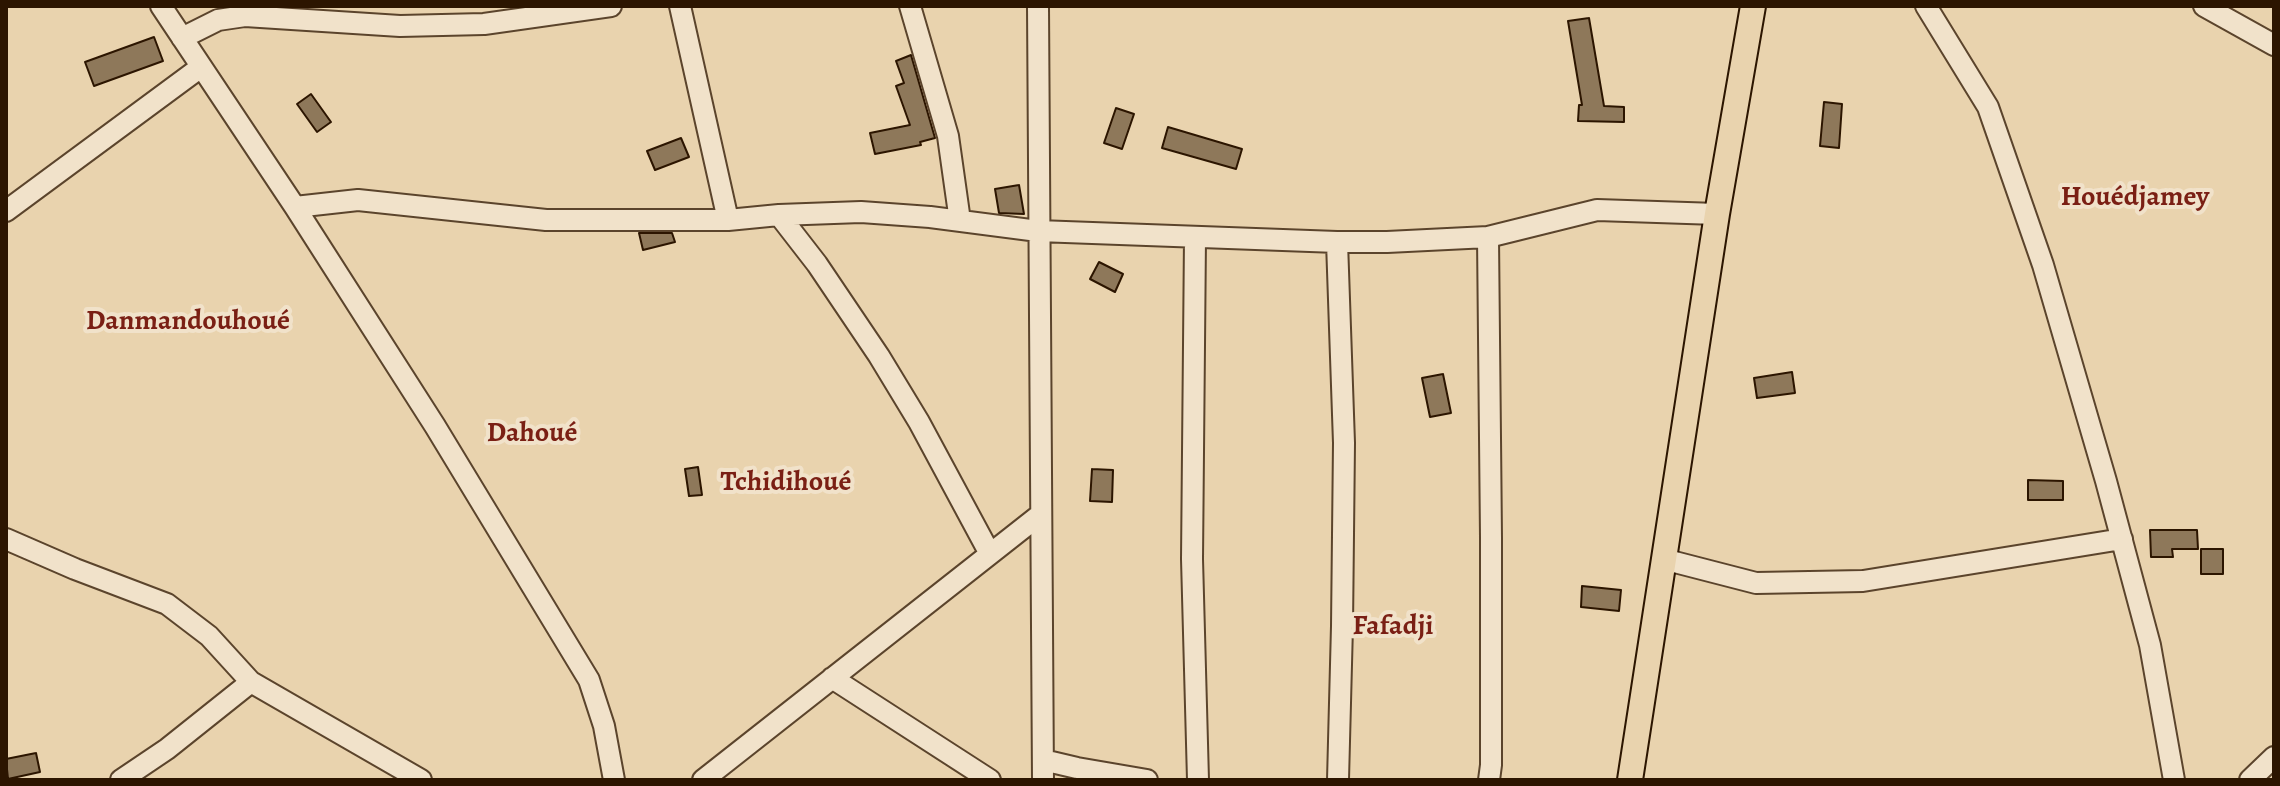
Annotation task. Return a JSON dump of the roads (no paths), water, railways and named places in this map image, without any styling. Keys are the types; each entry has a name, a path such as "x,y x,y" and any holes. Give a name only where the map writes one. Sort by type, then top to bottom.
{"main road":[{"path":"1630,780 1717,214 1753,6"}],"street":[{"path":"161,6 295,207 443,439 589,680 604,726 614,780"},
{"path":"182,38 218,20 245,16 400,26 484,24 611,6"},
{"path":"680,6 728,220"},
{"path":"910,6 948,136 960,221"},
{"path":"1038,6 1043,770 1077,768 1147,780"},
{"path":"1926,6 1988,107 2043,265 2150,645 2174,780"},
{"path":"2204,6 2274,45"},
{"path":"6,211 201,67"},
{"path":"295,207 358,200 546,220 728,220 861,212 1038,231 1337,242 1488,237 1597,210 1717,214"},
{"path":"779,215 817,264 879,356 919,422 990,554"},
{"path":"1488,237 1491,538 1489,780"},
{"path":"1195,238 1192,559 1198,780"},
{"path":"1337,242 1344,443 1338,780"},
{"path":"703,780 1041,514"},
{"path":"6,539 167,604 209,636 251,682 421,780"},
{"path":"1663,559 1756,583 1863,581 2122,539"},
{"path":"832,678 990,780"},
{"path":"121,780 167,749 251,682"},
{"path":"2250,780 2274,757"}],"district":[{"name":"Houédjamey","path":"2135,198"},
{"name":"Danmandouhoué","path":"188,322"},
{"name":"Dahoué","path":"532,434"},
{"name":"Tchidihoué","path":"786,483"},
{"name":"Fafadji","path":"1393,627"}]}
